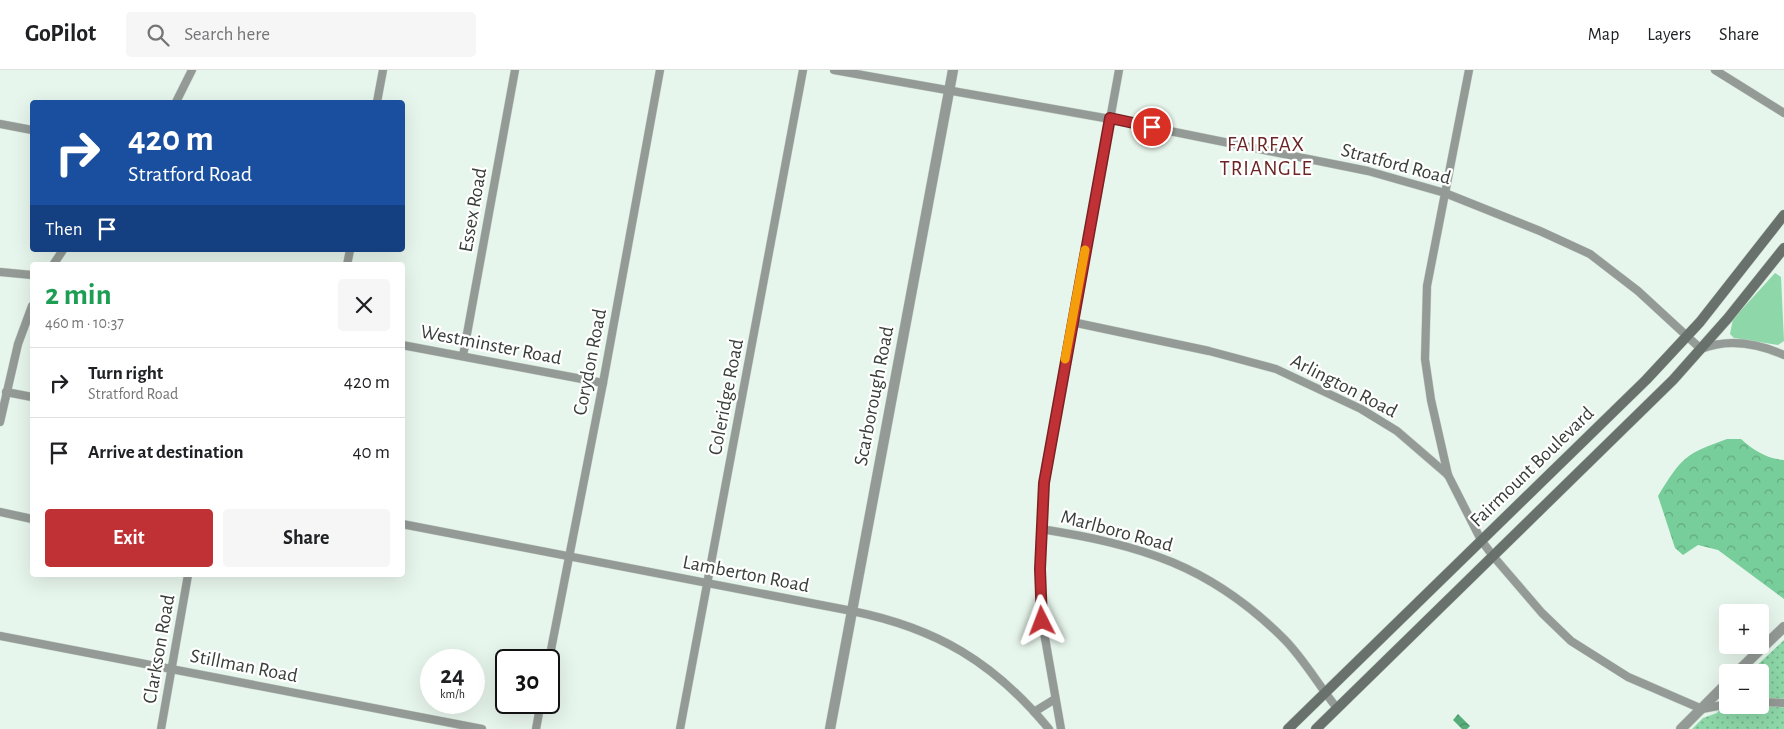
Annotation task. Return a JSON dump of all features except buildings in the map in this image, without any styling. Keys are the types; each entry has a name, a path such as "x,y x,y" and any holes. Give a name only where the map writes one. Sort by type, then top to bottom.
{"main road":[{"name":"Fairmount Boulevard","path":"1288,729 1626,400 1687,336 1749,263 1782,219"},
{"path":"1782,219 1784,232"},
{"name":"Fairmount Boulevard","path":"1316,729 1701,349 1784,248"}],"street":[{"path":"177,100 192,70"},
{"path":"377,100 383,70"},
{"name":"Essex Road","path":"463,356 515,70"},
{"name":"Corydon Road","path":"551,649 603,383 660,70"},
{"name":"Coleridge Road","path":"680,729 803,70"},
{"name":"Stratford Road","path":"834,70 1110,118 1366,170 1445,193 1540,230 1590,254 1638,291 1701,349"},
{"name":"Scarborough Road","path":"830,729 952,70"},
{"path":"1061,729 1042,621 1040,529 1044,483 1119,70"},
{"path":"1448,476 1430,400 1425,359 1427,286 1469,70"},
{"path":"1715,70 1784,112"},
{"path":"0,124 30,130"},
{"path":"0,272 30,275"},
{"path":"0,422 18,344 30,311"},
{"name":"Arlington Road","path":"1072,322 1209,351 1276,369 1361,409 1397,432 1448,476 1481,540 1493,556 1542,613 1572,641 1628,677 1702,709"},
{"path":"1701,349 1721,343 1740,343 1761,346 1784,355"},
{"name":"Westminster Road","path":"405,346 603,383"},
{"path":"6,392 30,397"},
{"path":"0,512 30,519"},
{"name":"Lamberton Road","path":"405,525 852,611 910,626 958,647 981,662 1034,712 1048,729"},
{"name":"Marlboro Road","path":"1040,529 1090,537 1153,554 1199,573 1246,604 1285,640 1337,708"},
{"name":"Clarkson Road","path":"161,729 188,577"},
{"path":"1745,664 1784,627"},
{"name":"Stillman Road","path":"0,636 482,729"},
{"path":"1681,729 1719,691"},
{"path":"1034,712 1055,699"},
{"path":"1769,702 1784,703"},
{"path":"1702,709 1719,706"},
{"path":"536,729 539,714"}],"shaded area":[{"path":"1775,273 1781,277 1784,341 1778,345 1734,338 1730,334 1733,319"},
{"path":"1784,640 1784,729 1692,729 1703,718 1717,713 1719,709 1719,714 1769,714 1769,664 1758,664"}],"green space":[{"path":"1727,439 1741,439 1761,453 1772,458 1784,460 1784,599 1718,550 1698,545 1683,555 1675,548 1658,496 1673,473 1686,458 1693,453"}],"water":[{"path":"1458,714 1470,726 1467,729 1462,729 1453,720"}],"slow traffic":[{"path":"1065,359 1085,250"}],"district":[{"name":"FAIRFAX TRIANGLE","path":"1266,156"}],"route":[{"path":"1042,621 1040,529 1044,483 1110,118 1152,127"}]}
